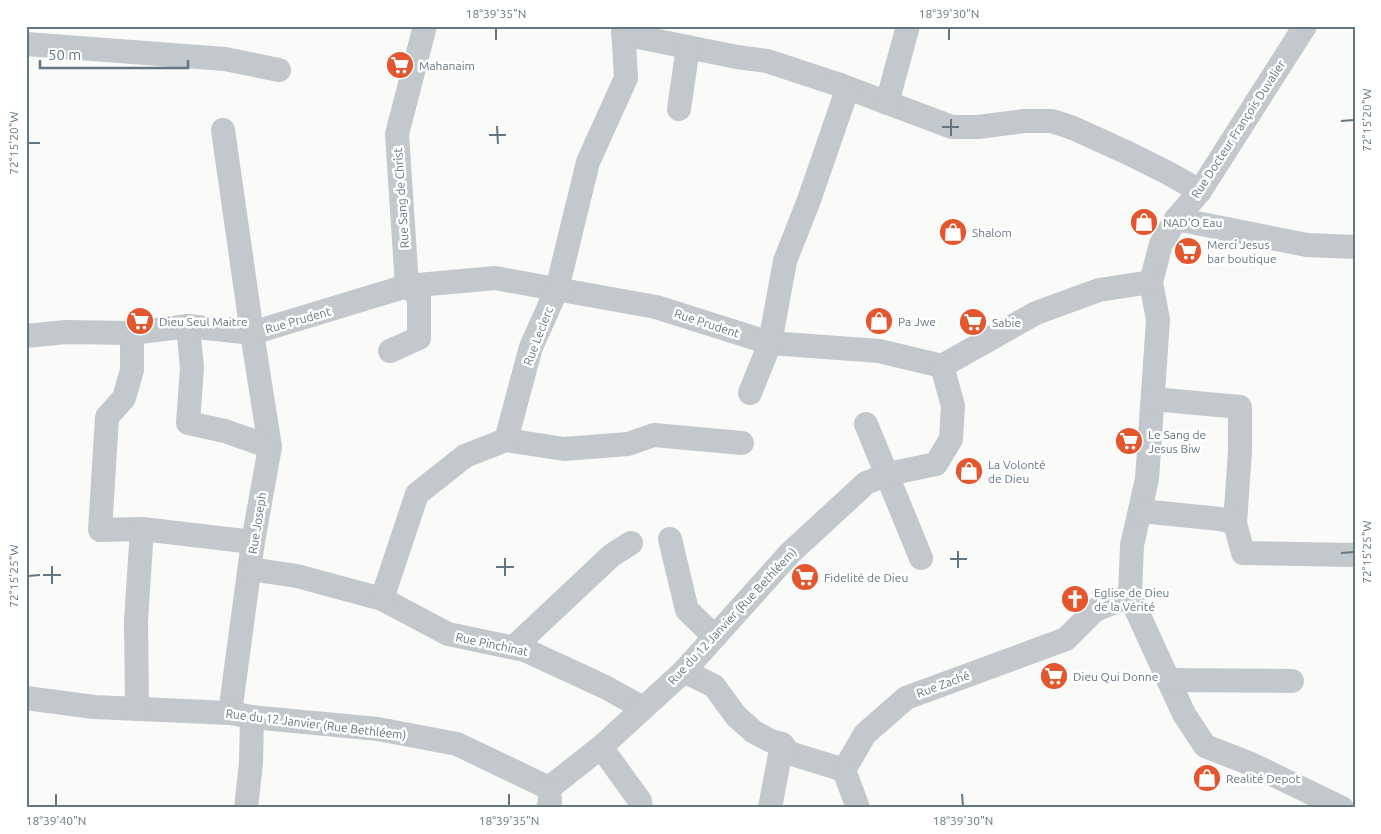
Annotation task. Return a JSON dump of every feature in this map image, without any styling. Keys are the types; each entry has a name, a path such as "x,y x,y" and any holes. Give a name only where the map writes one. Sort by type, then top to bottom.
{"street":[{"path":"27,26 26,44 225,59 279,70"},
{"name":"Rue Sang de Christ","path":"390,351 418,338 419,296 408,286 397,134 425,26"},
{"path":"887,103 908,26"},
{"name":"Rue Docteur François Duvalier","path":"1305,26 1200,191 1176,219 1161,244 1151,282 1158,320 1147,479 1132,545 1130,596 1184,714 1205,746 1252,764 1342,808"},
{"path":"623,30 688,47 767,61 840,85 952,127 978,127 1024,121 1052,121 1073,128 1128,153 1168,172 1200,191"},
{"name":"Rue Leclerc","path":"506,440 531,347 557,289 588,162 626,78 623,30"},
{"path":"679,109 688,47"},
{"path":"750,393 770,343 785,261 810,200 846,93 840,85"},
{"name":"Rue Joseph","path":"223,130 270,447 250,569 241,715 251,763 246,808"},
{"path":"1176,219 1307,245 1355,247"},
{"name":"Rue Prudent","path":"252,333 408,286 496,278 656,307 770,343 879,350 942,366"},
{"path":"942,366 1036,313 1099,290 1151,282"},
{"path":"26,336 66,332 132,333 188,326 252,333"},
{"path":"188,326 192,368 188,423 225,431 270,447"},
{"path":"132,333 132,370 124,398 106,417 100,530 142,529 253,542"},
{"name":"Rue du 12 Janvier (Rue Bethléem)","path":"26,698 94,707 241,715 378,729 457,744 548,798 684,671 790,553 866,483 888,474 936,464 951,439 953,406 942,366"},
{"path":"1153,399 1240,407 1240,451 1235,523 1243,553 1355,555"},
{"path":"866,424 922,558"},
{"path":"382,599 417,494 465,456 506,440 564,449 593,445 628,444 654,435 742,444"},
{"path":"1141,511 1220,519 1235,523"},
{"path":"137,708 136,620 142,529"},
{"path":"670,539 687,610 715,637"},
{"path":"514,647 612,555 631,543"},
{"name":"Rue Pinchinat","path":"250,569 297,576 382,599 448,634 526,650 605,687 643,708"},
{"name":"Rue Zaché","path":"844,770 866,734 906,698 1066,639 1095,610 1130,596"},
{"path":"684,671 714,686 736,716 754,732 771,741 782,744 789,753 844,770 858,808"},
{"path":"1168,680 1292,681"},
{"path":"770,808 782,744"},
{"path":"601,747 640,801 642,808"}],"place":[{"name":"Mahanaim","path":"400,65"},
{"name":"NAD'O Eau","path":"1144,222"},
{"name":"Shalom","path":"953,232"},
{"name":"Merci Jesus bar boutique","path":"1188,251"},
{"name":"Dieu Seul Maitre","path":"140,321"},
{"name":"Pa Jwe","path":"879,321"},
{"name":"Sabie","path":"973,322"},
{"name":"Le Sang de Jesus Biw","path":"1129,441"},
{"name":"La Volonté de Dieu","path":"969,471"},
{"name":"Fidelité de Dieu","path":"805,577"},
{"name":"Eglise de Dieu de la Vérité","path":"1075,599"},
{"name":"Dieu Qui Donne","path":"1054,676"},
{"name":"Realité Depot","path":"1207,778"}]}
